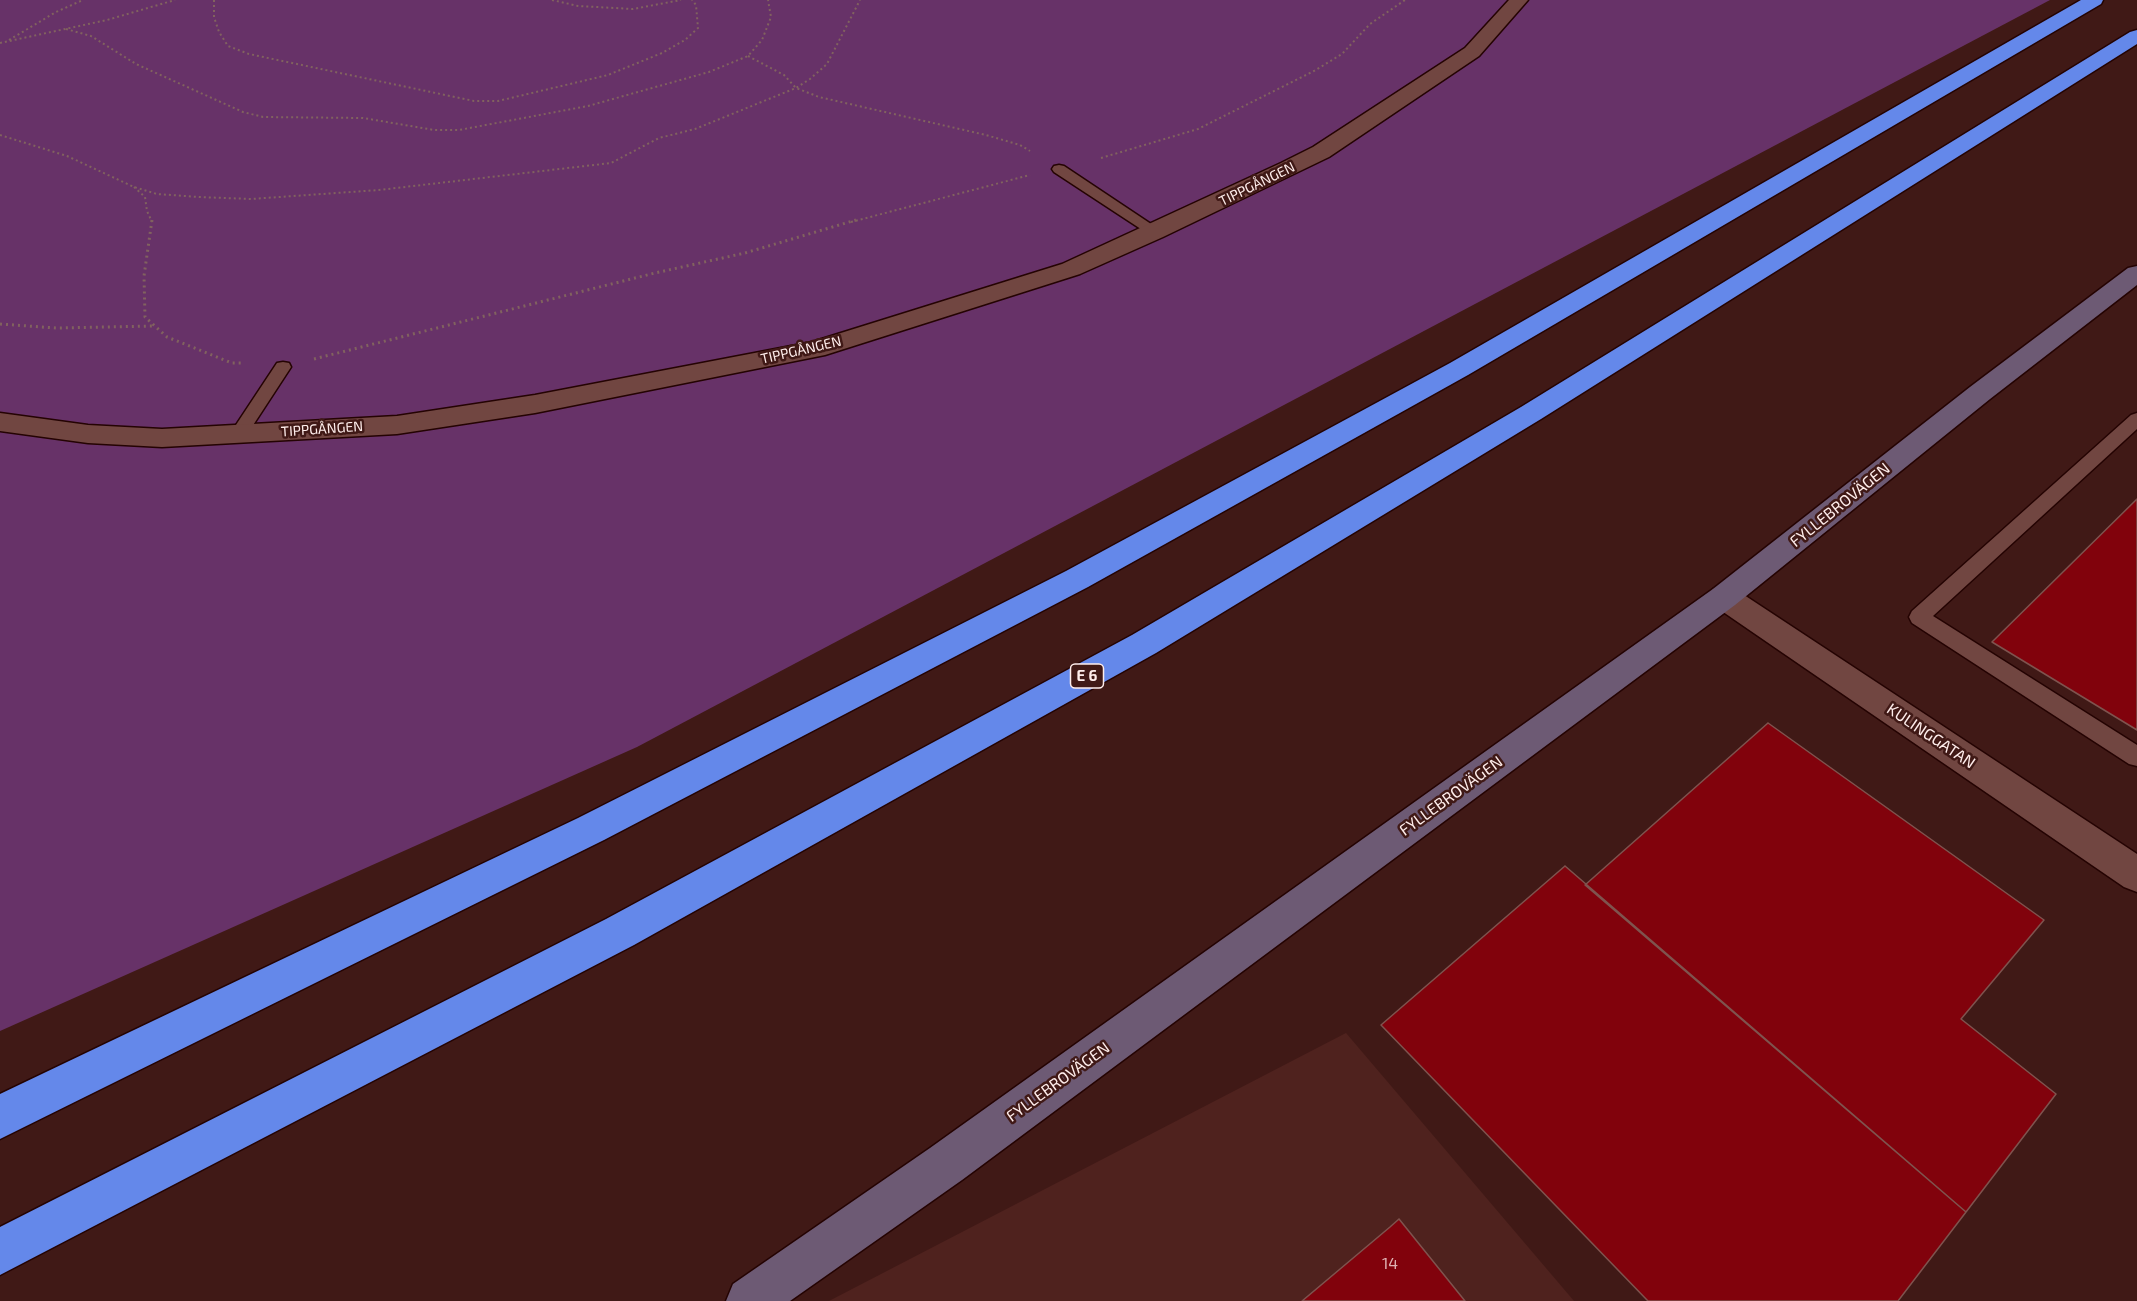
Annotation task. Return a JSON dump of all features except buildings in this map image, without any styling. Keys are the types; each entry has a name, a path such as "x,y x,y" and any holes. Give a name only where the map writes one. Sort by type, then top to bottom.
{"highway":[{"path":"0,1117 591,829 1077,579 1459,369 2094,0"},
{"name":"E 6","path":"0,1252 620,932 1144,644 1531,413 2137,36"}],"street":[{"name":"TIPPGÅNGEN","path":"0,422 88,434 162,438 397,424 535,404 816,350 1071,269 1155,232 1321,152 1472,52 1520,0"},
{"name":"FYLLEBROVÄGEN","path":"750,1301 946,1164 1725,597 1980,393 2137,273"},
{"name":"KULINGGATAN","path":"1725,597 2137,875"}],"lane":[{"path":"1059,169 1155,232"},
{"path":"238,435 283,366"},
{"path":"2137,418 1919,617 2137,758"}],"path":[{"path":"1,44 56,12 83,0"},
{"path":"1,44 176,0"},
{"path":"214,0 214,17 219,32 228,46 249,54 474,101 498,101 609,75 662,53 685,40 698,28 696,5 692,0"},
{"path":"552,0 578,6 633,9 681,0"},
{"path":"66,29 91,36 136,64 243,112 262,117 363,118 434,130 459,130 588,106 709,72 748,56 762,40 771,17 768,0"},
{"path":"0,135 67,156 134,187 157,194 250,198 379,190 595,166 611,163 659,138 695,129 796,88 810,80 827,64 860,0"},
{"path":"134,187 145,197 147,211 153,224 144,276 144,317 166,337 232,363 283,366 655,273 746,254 880,213 1059,169 1198,129 1314,71 1342,54 1370,24 1405,0"},
{"path":"748,56 784,75 796,88 819,97 997,138 1020,146 1059,169"},
{"path":"0,324 56,328 153,326"}],"shaded area":[{"path":"0,0 2050,0 637,747 0,1031"},
{"path":"1346,1033 1574,1301 829,1301"}]}
